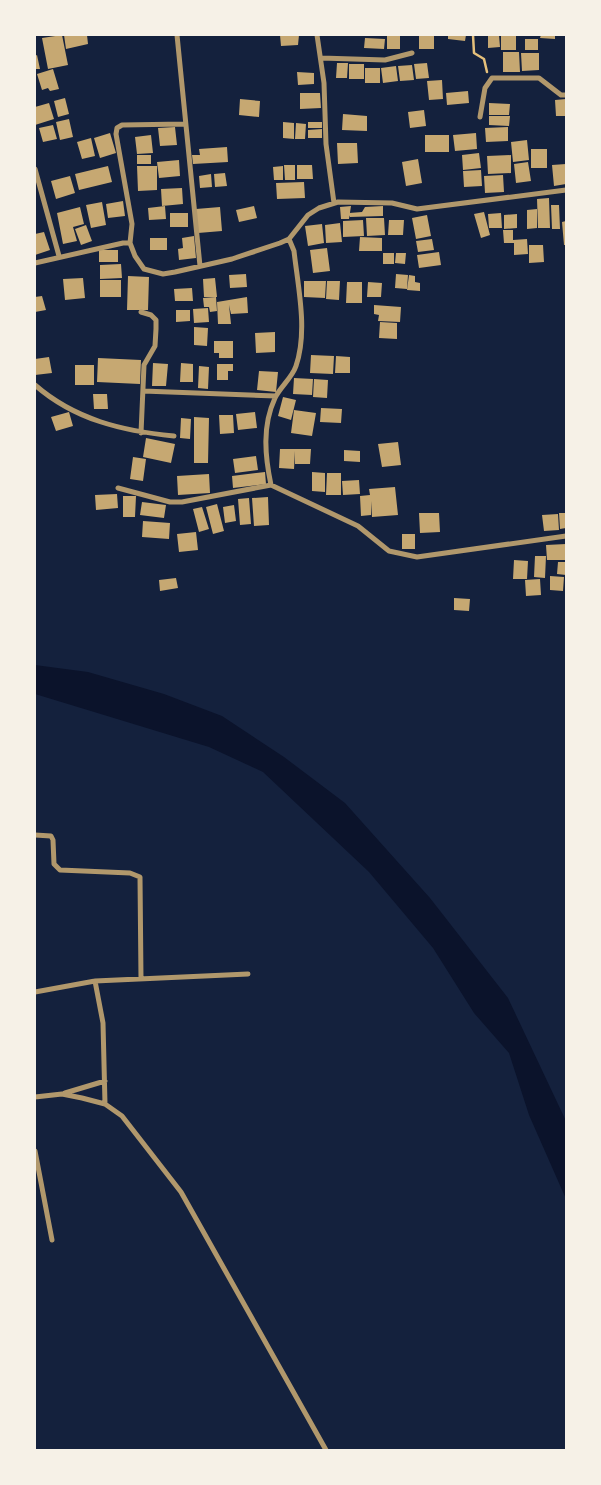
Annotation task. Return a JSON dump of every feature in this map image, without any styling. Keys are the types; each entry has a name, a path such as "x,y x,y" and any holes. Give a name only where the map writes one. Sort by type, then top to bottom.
{"street":[{"path":"177,35 184,124 200,266"},
{"path":"317,35 321,58 326,144 334,203"},
{"path":"321,58 385,60 412,53"},
{"path":"480,117 485,88 492,78 539,78 561,95 566,95"},
{"path":"184,124 122,125 116,128 132,224 130,243 135,256 144,269 151,272 175,272 232,259 289,239 308,215 319,208 334,203 392,203 416,209 566,190"},
{"path":"35,169 59,256"},
{"path":"271,485 265,441 276,396 296,367 302,339 296,266 289,239"},
{"path":"35,263 111,244 130,243"},
{"path":"140,312 151,315 157,324 155,346 144,365 141,433"},
{"path":"35,385 50,398 78,414 104,424 141,433 174,436"},
{"path":"143,391 276,396"},
{"path":"118,488 170,502 182,502 271,485 358,526 389,552 404,556 418,557 566,536"},
{"path":"35,835 50,836 53,840 54,864 60,870 130,873 140,877 141,979"},
{"path":"35,992 95,981 248,974"},
{"path":"95,981 102,1023 105,1104"},
{"path":"35,1097 62,1094 105,1081"},
{"path":"62,1094 105,1104 122,1116 181,1192 326,1450"},
{"path":"35,1152 52,1240"}],"path":[{"path":"473,35 474,53 484,59 490,82"}],"water":[{"path":"35,665 88,672 164,694 222,716 284,757 345,803 430,898 508,998 566,1121 566,1199 529,1115 509,1053 474,1013 433,948 369,872 263,772 209,747 35,694"}],"building":[{"path":"62,35 68,65 48,69 42,38"},
{"path":"64,35 87,35 88,44 66,49"},
{"path":"280,35 299,35 298,45 281,46"},
{"path":"387,35 400,35 400,49 387,49"},
{"path":"419,35 434,35 434,49 419,49"},
{"path":"448,35 466,35 465,41 448,39"},
{"path":"499,35 500,47 488,48 488,36"},
{"path":"501,35 516,35 516,50 501,50"},
{"path":"541,35 555,35 555,39 540,38"},
{"path":"365,38 385,39 384,49 364,48"},
{"path":"525,39 538,39 538,50 525,50"},
{"path":"503,52 519,52 520,72 503,72"},
{"path":"521,53 539,53 539,70 522,71"},
{"path":"37,55 40,69 35,69 35,56"},
{"path":"337,63 348,63 347,78 336,78"},
{"path":"427,63 429,78 416,79 414,64"},
{"path":"349,64 364,64 364,79 349,79"},
{"path":"412,65 414,80 400,81 398,66"},
{"path":"396,66 398,81 383,83 381,68"},
{"path":"365,68 380,68 380,83 365,83"},
{"path":"53,69 59,89 50,91 48,88 42,90 37,74"},
{"path":"297,72 314,73 314,84 298,85"},
{"path":"442,80 443,99 429,100 427,81"},
{"path":"468,91 469,103 447,105 446,93"},
{"path":"300,93 320,93 321,108 300,109"},
{"path":"65,98 69,114 58,117 54,101"},
{"path":"240,99 260,101 259,117 239,115"},
{"path":"566,99 566,116 556,116 555,100"},
{"path":"49,103 54,119 35,125 35,107"},
{"path":"489,103 510,104 509,115 489,115"},
{"path":"424,110 426,126 410,128 408,112"},
{"path":"343,114 367,116 367,131 342,130"},
{"path":"489,116 510,116 509,126 489,125"},
{"path":"69,119 73,137 60,140 56,122"},
{"path":"283,122 294,123 294,139 283,138"},
{"path":"308,122 322,122 322,128 308,128"},
{"path":"296,123 306,124 305,139 295,139"},
{"path":"53,125 57,139 43,142 39,128"},
{"path":"175,127 177,145 160,146 158,128"},
{"path":"508,127 508,141 486,142 485,128"},
{"path":"322,129 322,138 308,138 308,130"},
{"path":"110,133 116,153 100,158 94,138"},
{"path":"476,133 477,149 455,151 453,135"},
{"path":"151,135 153,153 137,154 135,137"},
{"path":"425,135 449,135 449,152 425,152"},
{"path":"91,138 95,156 82,159 77,142"},
{"path":"527,140 529,160 513,162 511,142"},
{"path":"337,143 357,143 358,163 338,164"},
{"path":"227,147 228,162 193,164 192,155 200,155 199,149"},
{"path":"531,149 547,149 547,168 531,168"},
{"path":"479,153 481,168 463,170 462,155"},
{"path":"137,155 151,155 151,164 137,164"},
{"path":"511,155 511,173 488,174 487,156"},
{"path":"418,159 422,183 406,186 402,162"},
{"path":"179,160 180,176 159,178 157,162"},
{"path":"528,162 531,181 516,183 514,164"},
{"path":"566,164 566,184 554,186 552,165"},
{"path":"284,165 295,165 295,180 285,180"},
{"path":"297,165 312,165 313,179 297,179"},
{"path":"108,166 112,182 79,190 75,174"},
{"path":"137,166 157,166 157,190 138,191"},
{"path":"283,166 283,180 274,180 273,167"},
{"path":"481,170 482,186 464,187 463,171"},
{"path":"225,173 227,186 215,187 214,174"},
{"path":"211,174 212,187 200,188 199,176"},
{"path":"503,175 504,192 485,193 484,176"},
{"path":"70,176 75,193 56,199 51,181"},
{"path":"304,182 305,198 277,199 276,183"},
{"path":"182,188 183,204 162,206 161,189"},
{"path":"549,198 550,228 538,228 537,199"},
{"path":"123,201 125,216 108,218 106,204"},
{"path":"102,202 106,225 91,228 86,205"},
{"path":"551,205 559,205 560,229 552,229"},
{"path":"165,206 166,219 149,220 148,208"},
{"path":"254,206 257,218 239,222 236,210"},
{"path":"351,206 349,219 341,219 340,207"},
{"path":"383,206 383,216 350,217 349,213 362,212 365,207"},
{"path":"80,207 84,224 73,227 77,241 63,244 57,213"},
{"path":"220,207 222,231 198,233 196,209"},
{"path":"537,209 537,228 527,229 527,210"},
{"path":"484,212 490,235 481,238 474,214"},
{"path":"170,213 188,213 188,227 170,227"},
{"path":"501,213 502,228 489,228 488,214"},
{"path":"517,214 517,228 504,229 504,215"},
{"path":"427,215 431,236 416,239 412,218"},
{"path":"366,218 384,218 385,235 367,236"},
{"path":"363,220 364,236 343,237 343,221"},
{"path":"389,220 404,220 403,235 388,235"},
{"path":"566,221 566,245 564,245 562,222"},
{"path":"340,223 342,242 326,243 325,225"},
{"path":"322,224 324,243 308,246 305,226"},
{"path":"86,225 92,241 81,245 75,229"},
{"path":"503,230 513,230 513,240 527,239 528,254 514,255 514,243 504,243"},
{"path":"44,232 50,250 35,255 35,234"},
{"path":"194,236 196,258 179,260 178,249 183,248 182,238"},
{"path":"360,237 382,238 382,251 359,251"},
{"path":"150,238 167,238 167,250 150,250"},
{"path":"432,239 434,250 418,252 416,241"},
{"path":"529,245 543,245 544,262 529,263"},
{"path":"327,248 330,271 313,273 310,250"},
{"path":"99,250 118,250 118,262 99,262"},
{"path":"439,252 441,265 419,268 417,255"},
{"path":"383,253 394,253 394,264 383,264"},
{"path":"396,253 406,253 405,264 395,263"},
{"path":"121,264 122,278 100,279 100,265"},
{"path":"246,274 247,287 230,288 229,275"},
{"path":"396,274 408,275 407,289 395,288"},
{"path":"409,275 415,276 415,282 420,283 420,291 407,290"},
{"path":"128,276 149,277 148,310 127,310"},
{"path":"83,278 85,298 65,300 63,279"},
{"path":"215,278 217,297 204,297 203,279"},
{"path":"100,280 121,280 121,297 100,297"},
{"path":"304,281 326,281 325,298 304,297"},
{"path":"327,281 340,281 339,300 326,299"},
{"path":"347,282 362,282 362,303 346,303"},
{"path":"368,282 382,283 381,297 367,297"},
{"path":"192,288 193,301 175,301 174,289"},
{"path":"42,296 46,310 35,312 35,297"},
{"path":"216,297 217,311 210,312 209,307 204,307 203,298"},
{"path":"247,297 248,313 231,314 229,305 231,324 218,324 217,302"},
{"path":"374,305 401,307 400,322 378,321 379,315 374,314"},
{"path":"208,308 209,322 194,323 193,309"},
{"path":"176,310 190,310 190,321 176,322"},
{"path":"380,322 397,323 397,339 379,338"},
{"path":"194,327 208,328 207,346 194,345"},
{"path":"275,332 275,352 256,353 255,333"},
{"path":"214,341 233,341 233,358 219,358 219,353 214,353"},
{"path":"311,355 334,356 333,374 310,373"},
{"path":"336,356 350,357 350,373 335,373"},
{"path":"49,357 52,373 35,375 35,359"},
{"path":"98,358 141,360 140,384 97,382"},
{"path":"153,363 168,364 166,386 152,386"},
{"path":"181,363 193,364 193,382 180,382"},
{"path":"217,364 233,364 233,371 228,371 228,380 217,380"},
{"path":"75,365 94,365 94,385 75,385"},
{"path":"199,366 209,367 208,389 198,388"},
{"path":"259,371 278,372 276,392 257,390"},
{"path":"294,378 313,379 312,395 293,394"},
{"path":"314,379 328,380 327,398 313,397"},
{"path":"93,394 107,394 108,409 94,409"},
{"path":"283,397 296,400 291,420 278,416"},
{"path":"321,408 342,409 341,423 320,422"},
{"path":"294,410 316,413 312,436 291,433"},
{"path":"69,412 73,426 56,431 51,417"},
{"path":"255,412 257,428 238,430 236,414"},
{"path":"219,415 233,415 234,433 220,434"},
{"path":"194,417 209,418 208,463 194,463"},
{"path":"181,418 191,419 190,439 180,438"},
{"path":"146,438 175,444 171,463 143,457"},
{"path":"398,442 401,465 382,467 378,444"},
{"path":"280,449 311,449 310,464 295,464 295,451 294,469 279,468"},
{"path":"344,450 360,451 360,462 344,461"},
{"path":"256,456 258,470 235,473 233,459"},
{"path":"133,457 146,459 143,481 130,479"},
{"path":"265,472 266,484 233,488 232,476"},
{"path":"312,472 325,473 325,492 312,491"},
{"path":"327,473 341,473 341,495 326,495"},
{"path":"209,474 210,493 178,495 177,476"},
{"path":"359,480 360,494 343,495 342,481"},
{"path":"395,487 398,515 372,517 371,501 371,515 361,516 360,496 370,495 369,489"},
{"path":"117,494 118,508 96,510 95,495"},
{"path":"123,496 136,496 135,517 123,517"},
{"path":"268,497 269,525 254,526 252,498"},
{"path":"249,498 251,524 240,525 238,499"},
{"path":"142,502 166,505 164,518 140,515"},
{"path":"217,504 224,531 213,534 206,507"},
{"path":"234,505 236,521 225,523 223,507"},
{"path":"202,507 209,529 199,532 193,509"},
{"path":"419,513 439,513 440,532 420,533"},
{"path":"559,513 566,513 566,528 560,529"},
{"path":"558,514 559,530 544,531 542,515"},
{"path":"143,521 170,523 169,539 142,537"},
{"path":"196,532 198,550 179,552 177,534"},
{"path":"402,534 415,534 415,549 402,549"},
{"path":"566,544 566,560 547,560 546,545"},
{"path":"535,556 546,556 545,578 534,577"},
{"path":"514,560 528,561 527,579 513,579"},
{"path":"558,562 566,562 566,575 557,574"},
{"path":"550,576 564,577 563,591 550,590"},
{"path":"176,578 178,588 160,591 159,580"},
{"path":"540,579 541,595 526,596 525,580"},
{"path":"454,598 470,599 469,611 454,610"}]}
